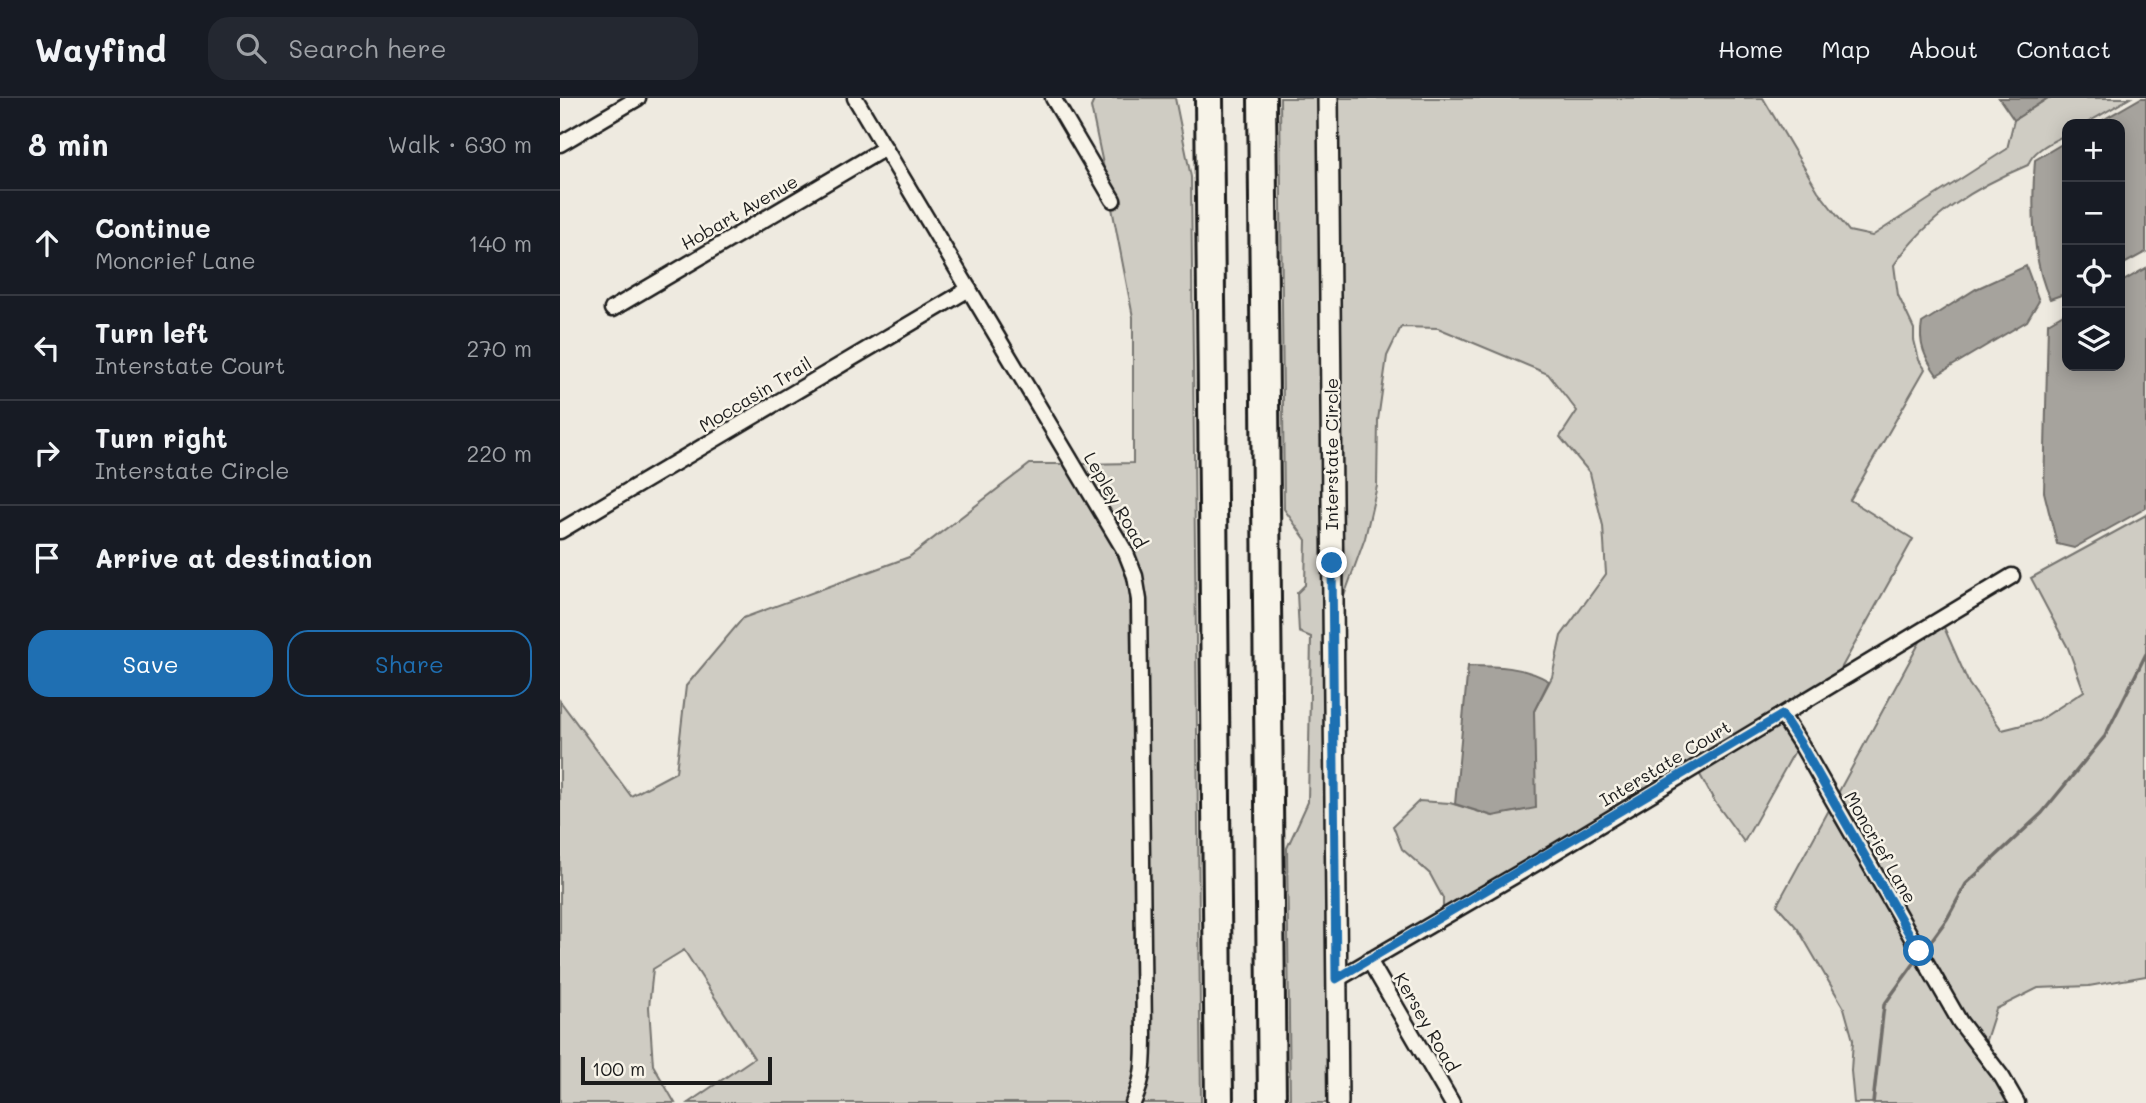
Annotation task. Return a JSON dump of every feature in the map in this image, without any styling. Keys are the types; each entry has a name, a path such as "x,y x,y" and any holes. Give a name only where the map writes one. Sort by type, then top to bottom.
{"highway":[{"path":"1209,98 1219,1103"},
{"path":"1262,98 1272,1103"}],"street":[{"path":"560,144 638,98"},
{"name":"Lepley Road","path":"855,98 1126,553 1138,588 1144,1070 1133,1103"},
{"path":"1054,98 1113,200"},
{"name":"Interstate Circle","path":"1328,98 1338,1103"},
{"name":"Hobart Avenue","path":"612,309 885,148"},
{"name":"Moccasin Trail","path":"560,531 969,289"},
{"name":"Interstate Court","path":"1336,979 2012,576"},
{"name":"Moncrief Lane","path":"1782,715 1960,1022 2002,1077 2017,1103"},
{"name":"Kersey Road","path":"1369,960 1452,1103"}],"shaded area":[{"path":"1095,98 1175,98 1191,177 1201,1103 1141,1103 1151,1069 1146,598 1143,580 1130,545 1082,464 1133,463 1133,317 1112,208 1122,201 1104,169 1091,107"},
{"path":"1280,98 1321,98 1330,1103 1290,1103 1287,848 1308,802 1311,637 1299,632 1297,593 1305,585 1306,540 1284,509"},
{"path":"1336,98 1763,98 1818,191 1849,231 1872,236 2007,149 2014,120 2048,98 2130,98 2094,119 2062,119 2062,137 2039,150 2028,165 1989,183 1954,205 1921,232 1894,265 1898,295 1914,329 1919,360 1925,369 1850,500 1913,539 1838,674 1443,910 1443,898 1430,874 1402,849 1393,826 1419,801 1450,803 1493,816 1533,755 1534,711 1552,677 1561,636 1606,574 1603,526 1590,473 1560,437 1577,411 1548,374 1438,328 1401,327 1387,356 1378,420 1377,486 1365,538 1339,610"},
{"path":"1999,98 2048,98 2014,120"},
{"path":"2141,98 2146,98 2146,252 2125,263 2125,119 2105,119"},
{"path":"2062,144 2062,295 2050,299 2036,249 2033,212 2035,160"},
{"path":"2026,266 2039,301 2027,321 1937,375 1924,351 1922,323 1976,289"},
{"path":"2146,268 2146,508 2074,548 2057,544 2044,492 2048,323 2062,315 2062,371 2125,371 2125,280"},
{"path":"1030,464 1064,464 1120,557 1130,590 1136,1070 1134,1084 1125,1103 688,1103 754,1058 684,950 653,969 649,1007 653,1065 675,1103 560,1103 560,701 631,796 676,772 686,686 743,618 909,557"},
{"path":"2146,515 2146,976 2089,986 2038,988 1996,1009 1985,1043 1967,1018 1837,795 1922,638 1943,625 1969,684 2002,730 2038,721 2084,691 2068,648 2031,578"},
{"path":"1468,666 1520,670 1549,681 1534,711 1536,808 1493,816 1455,804"},
{"path":"1779,724 1796,749 1744,842 1715,802 1699,773"},
{"path":"1829,810 1954,1026 1996,1081 2008,1103 1854,1103 1851,1071 1853,1040 1844,1008 1798,929 1777,905"}],"waterway":[{"path":"1923,952 1947,919 1966,884 2042,813 2105,736 2146,654"},
{"path":"1873,1103 1884,1005 1918,958"}],"route":[{"path":"1332,563 1336,979 1782,715 1919,951"}]}
